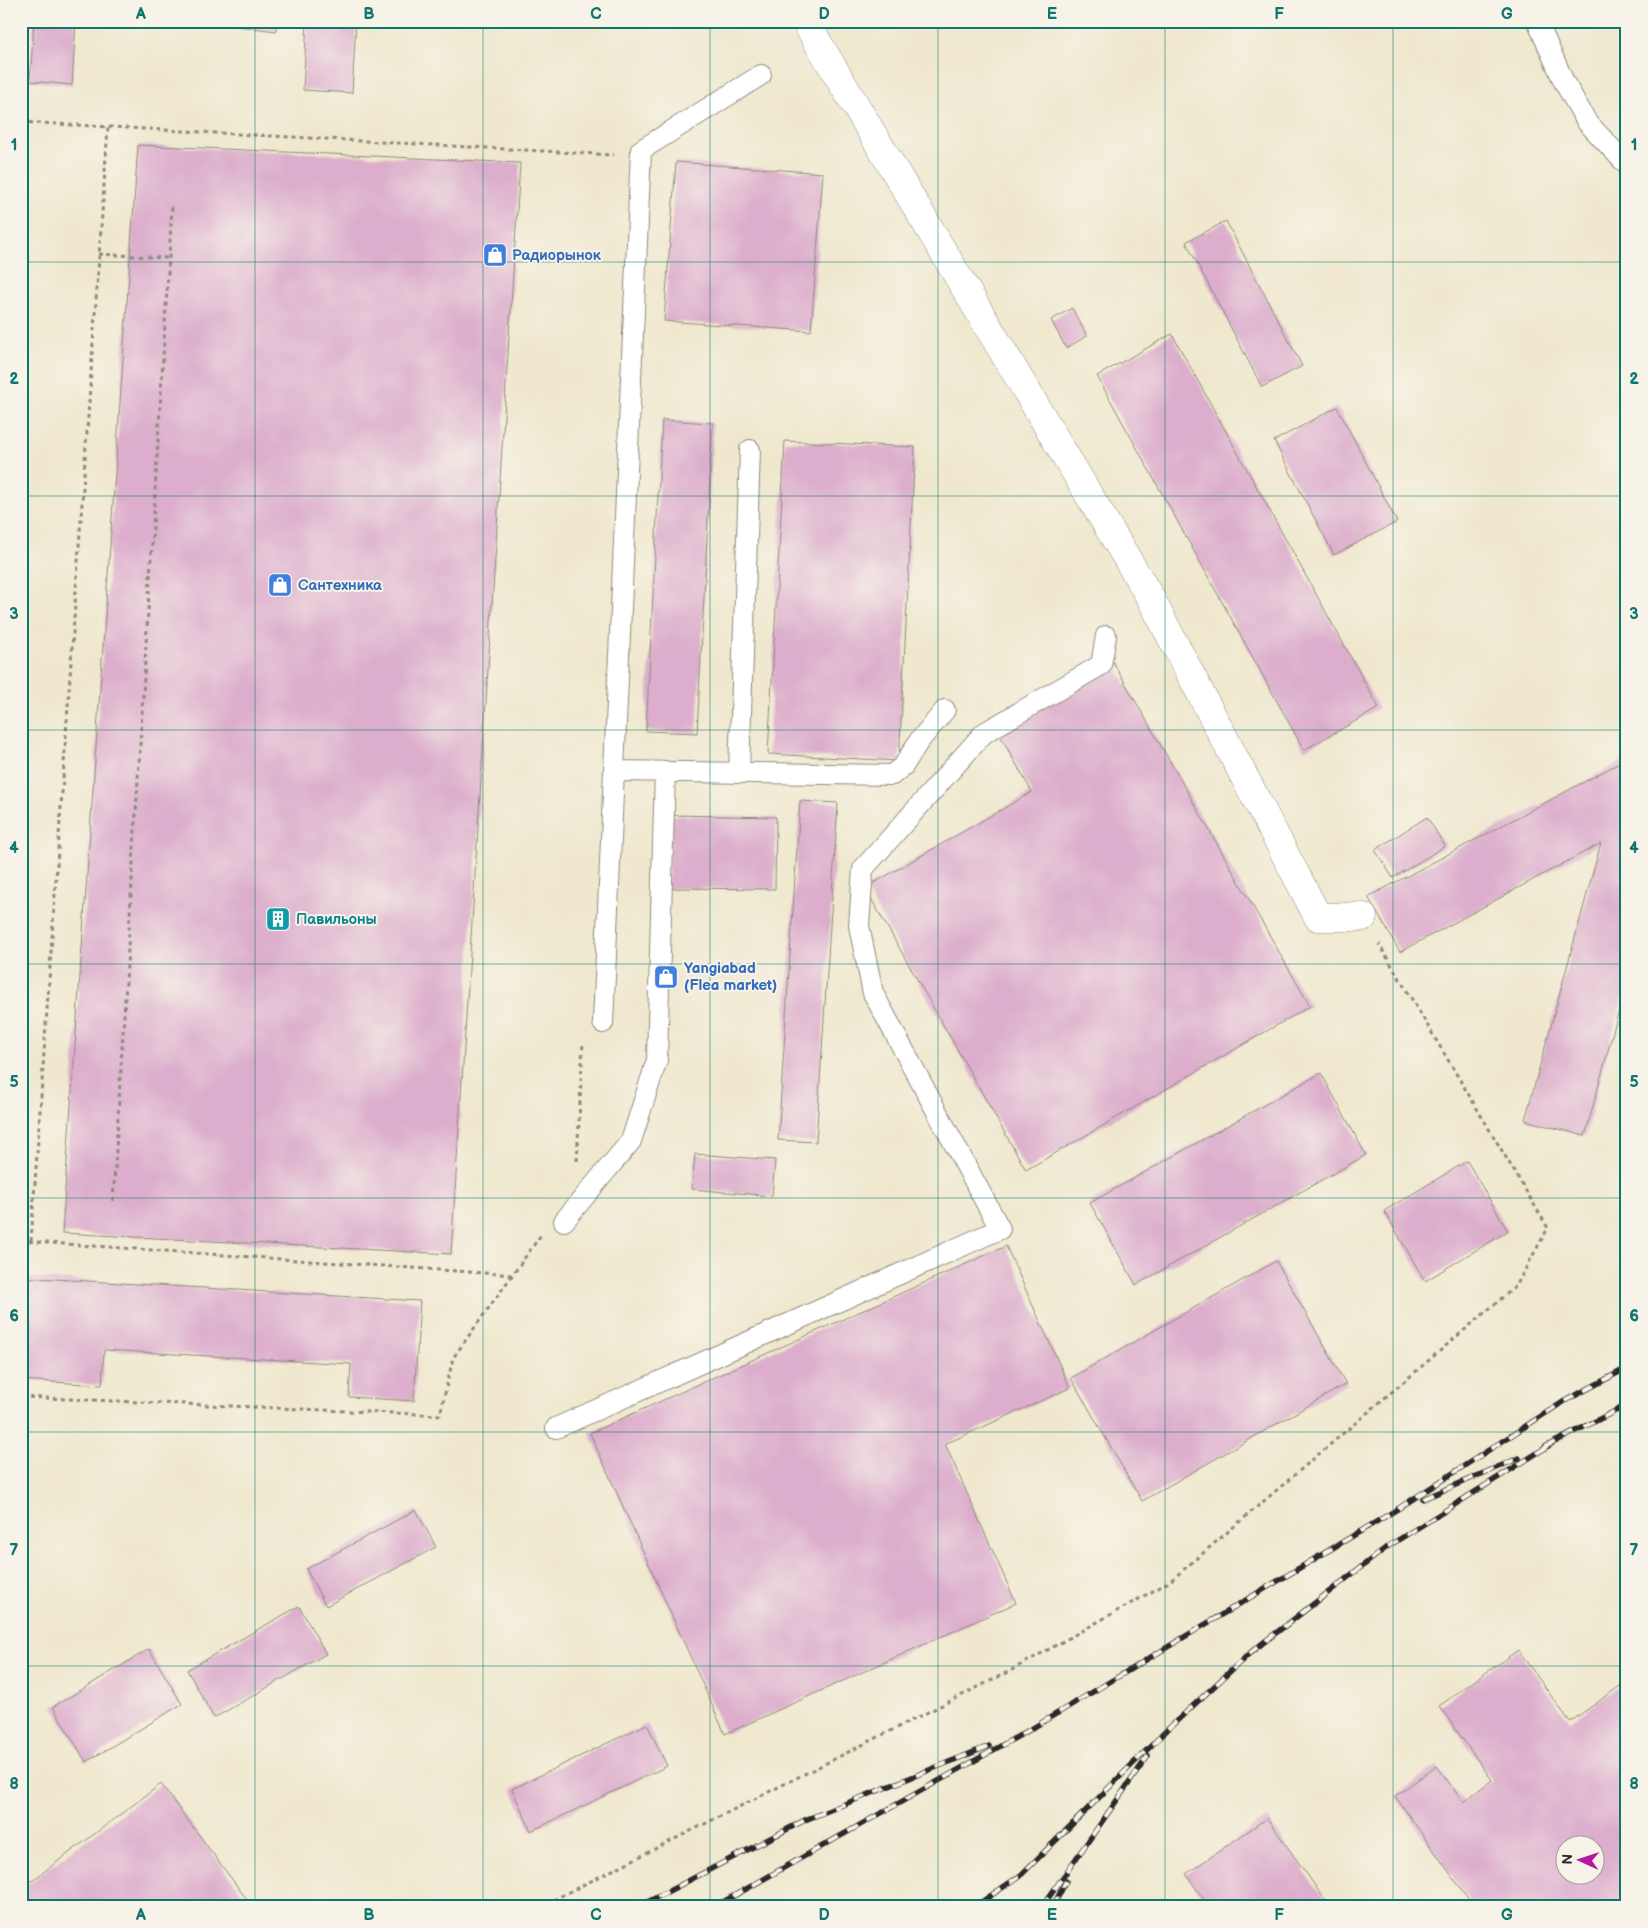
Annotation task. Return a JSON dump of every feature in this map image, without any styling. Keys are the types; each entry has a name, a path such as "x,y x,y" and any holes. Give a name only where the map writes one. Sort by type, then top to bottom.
{"street":[{"path":"805,21 1150,597 1318,917 1363,917"}],"lane":[{"path":"1538,21 1564,82 1587,122 1627,165"},
{"path":"603,1023 616,771 641,150 761,74"},
{"path":"739,772 750,450"},
{"path":"556,1428 1000,1230 873,993 859,926 863,869 984,734 1101,665 1106,636"},
{"path":"616,771 892,775 904,765 920,741 945,710"},
{"path":"556,1224 631,1141 658,1060 664,772"}],"path":[{"path":"21,122 623,156"},
{"path":"31,1241 108,127"},
{"path":"113,1201 172,206"},
{"path":"99,254 169,258"},
{"path":"539,1907 1010,1671 1169,1582 1516,1286 1548,1228 1363,917"},
{"path":"577,1168 583,1039"},
{"path":"21,1397 440,1415 452,1358 513,1275 556,1224"},
{"path":"21,1241 513,1275"}],"building":[{"path":"34,21 76,21 72,85 30,81"},
{"path":"198,21 277,21 276,31"},
{"path":"307,21 356,21 352,93 303,90"},
{"name":"Павильоны","path":"138,145 520,163 451,1254 62,1233"},
{"path":"676,162 823,173 811,331 664,321"},
{"path":"1226,221 1302,366 1262,387 1186,242"},
{"path":"1072,308 1087,336 1066,348 1051,320"},
{"path":"1172,334 1379,708 1304,750 1097,376"},
{"path":"1337,407 1397,522 1334,555 1274,441"},
{"path":"662,420 713,423 697,733 646,731"},
{"path":"785,441 915,447 899,761 768,754"},
{"path":"1113,662 1310,1006 1026,1170 865,888 1032,792 997,730"},
{"path":"1627,759 1627,980 1585,1136 1525,1120 1601,843 1400,952 1368,897"},
{"path":"800,801 838,803 816,1142 778,1140"},
{"path":"669,815 776,817 775,889 668,888"},
{"path":"1427,817 1445,846 1393,878 1375,850"},
{"path":"1321,1073 1366,1155 1136,1285 1090,1203"},
{"path":"695,1154 775,1160 772,1196 692,1189"},
{"path":"1467,1161 1508,1231 1425,1281 1384,1211"},
{"path":"1006,1246 1070,1388 945,1444 1016,1603 725,1734 590,1433"},
{"path":"1276,1261 1346,1384 1142,1501 1071,1378"},
{"path":"21,1277 420,1301 414,1401 349,1397 351,1364 104,1350 102,1385 21,1380"},
{"path":"416,1510 436,1547 326,1606 306,1569"},
{"path":"299,1606 326,1654 214,1718 187,1670"},
{"path":"149,1649 182,1704 86,1762 53,1707"},
{"path":"1518,1650 1570,1722 1627,1681 1627,1904 1623,1907 1474,1907 1395,1796 1437,1766 1463,1802 1492,1780 1439,1706"},
{"path":"647,1724 667,1766 531,1831 512,1789"},
{"path":"161,1784 251,1905 249,1907 21,1907 21,1889"},
{"path":"1267,1818 1330,1907 1209,1907 1186,1874"}],"railway":[{"path":"714,1907 1031,1729 1396,1510 1563,1402 1627,1368"},
{"path":"1545,1447 1627,1405"},
{"path":"974,1907 1021,1875 1168,1729 1250,1653 1387,1547 1550,1445"},
{"path":"1423,1499 1519,1458"},
{"path":"638,1907 805,1820 989,1746"},
{"path":"1042,1907 1148,1756"},
{"path":"1053,1907 1066,1881"}],"place":[{"name":"Радиорынок","path":"495,255"},
{"name":"Сантехника","path":"280,585"},
{"name":"Павильоны","path":"278,919"},
{"name":"Yangiabad (Flea market)","path":"666,977"}]}
